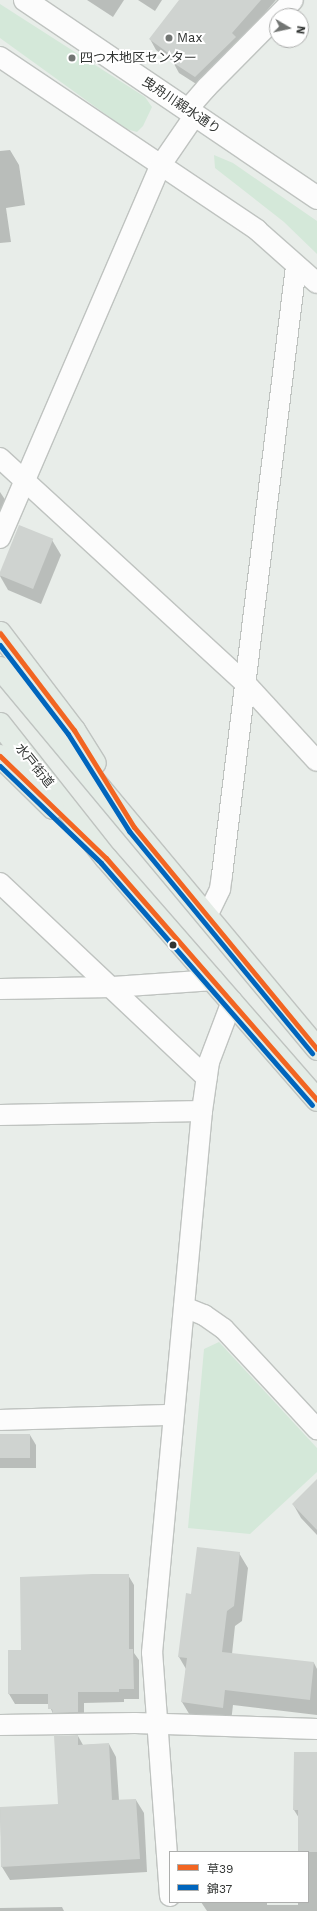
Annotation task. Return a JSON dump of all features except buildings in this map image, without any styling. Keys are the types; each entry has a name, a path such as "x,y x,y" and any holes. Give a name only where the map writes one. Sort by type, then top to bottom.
{"highway":[{"path":"0,633 74,730 134,827"},
{"path":"0,668 317,1048"},
{"name":"水戸街道","path":"0,724 106,858 214,980 317,1100"},
{"path":"0,756 106,858"}],"street":[{"name":"曳舟川親水通り","path":"26,0 317,198"},
{"path":"0,538 160,166 206,87 293,0"},
{"path":"0,57 257,230 317,283"},
{"path":"207,916 220,889 247,685 296,266"},
{"path":"0,458 247,685 317,761"},
{"path":"0,883 113,987 207,1078"},
{"path":"0,989 113,987 214,980"},
{"path":"169,1883 152,1652 202,1111 209,1062 232,1001"},
{"path":"0,1115 202,1111"},
{"path":"184,1307 204,1315 224,1329 317,1429"},
{"path":"0,1420 173,1415"},
{"path":"0,1725 157,1724 317,1729"}],"green space":[{"path":"0,4 145,97 152,107 143,126 137,132 126,129 0,38"},
{"path":"214,155 233,163 317,221 317,254 284,222 215,168"},
{"path":"219,1342 317,1448 317,1472 250,1534 188,1528 204,1349"}],"transit line":[{"name":"草39","path":"0,633 74,730 134,827 317,1049"},
{"name":"錦37","path":"0,645 68,734 129,831 312,1053"},
{"name":"草39","path":"0,756 106,858 317,1100"},
{"name":"錦37","path":"0,766 101,863 312,1105"}],"place":[{"name":"Max","path":"169,38"},
{"name":"四つ木地区センター","path":"72,58"}]}
